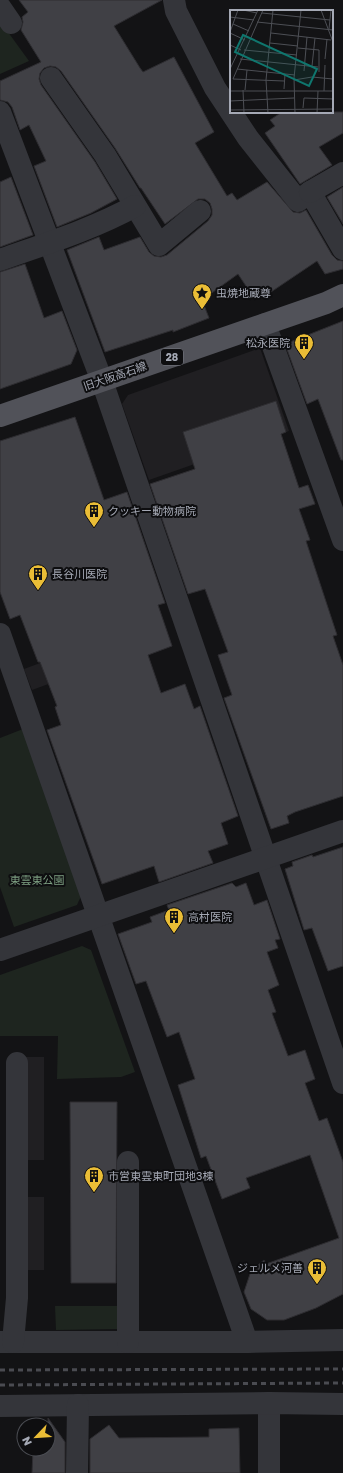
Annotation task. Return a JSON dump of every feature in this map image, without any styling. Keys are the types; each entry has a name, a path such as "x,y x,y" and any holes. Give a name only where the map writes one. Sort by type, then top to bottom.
{"main road":[{"name":"旧大阪高石線","path":"0,416 326,303 343,295"}],"street":[{"path":"174,0 176,12 215,88 230,111"},
{"path":"51,78 105,155 159,245 200,211"},
{"path":"0,112 102,381 343,1083"},
{"path":"232,113 248,138 298,201 343,172"},
{"path":"310,192 343,249"},
{"path":"0,260 122,213 135,206"},
{"path":"265,324 335,491 343,540"},
{"path":"0,634 247,1342"},
{"path":"0,950 265,856 343,830"},
{"path":"16,1063 9,1298 6,1342 247,1342 343,1340"},
{"path":"128,1162 128,1342"},
{"path":"269,1403 269,1473"},
{"path":"0,1406 269,1403 343,1404"},
{"path":"77,1473 78,1405"}],"shaded area":[{"path":"260,348 289,431 149,480 122,404 128,395"},
{"path":"83,647 92,668 32,690 24,669"},
{"path":"26,1057 44,1057 44,1160 26,1160"},
{"path":"27,1197 44,1197 44,1270 28,1270"}],"green space":[{"path":"0,21 29,61 0,74"},
{"name":"東雲東公園","path":"23,729 81,896 77,905 14,927 0,887 0,738"},
{"path":"82,946 91,950 135,1072 121,1077 57,1079 58,1036 0,1036 0,975"},
{"path":"55,1306 119,1306 118,1329 56,1330"}],"building":[{"path":"19,0 162,0 114,26 140,68 143,72 174,57 214,132 195,143 227,196 232,193 237,200 267,182 293,212 300,213 306,210 332,255 337,260 343,261 343,269 325,274 317,261 268,294 266,291 254,298 238,274 202,300 209,318 173,332 173,330 105,352 67,250 99,237 104,250 140,237 149,252 154,256 161,257 167,255 208,221 212,215 212,209 210,203 205,199 198,199 165,224 115,148 61,71 56,67 50,66 44,68 40,73 39,79 41,85 95,162 117,199 91,213 57,227 34,166 46,161 29,125 20,130 12,107 8,102 0,100 0,81 41,62 21,30 23,22 22,17 28,12"},
{"path":"343,112 343,133 319,147 332,165 300,184 265,133 275,126 270,120 280,113"},
{"path":"11,177 33,235 0,247 0,182"},
{"path":"343,187 343,224 327,197"},
{"path":"25,264 44,318 62,311 77,350 71,364 0,389 0,272"},
{"path":"343,321 343,460 341,460 318,399 307,404 285,344"},
{"path":"276,401 286,432 281,434 299,488 308,485 315,504 299,509 310,540 306,541 337,635 333,636 343,665 343,796 295,812 287,816 289,823 271,829 224,698 232,695 218,655 228,652 205,589 188,594 150,484 195,469 183,432"},
{"path":"75,417 104,500 127,492 165,603 158,605 172,646 148,655 161,693 185,684 194,709 200,706 238,816 221,823 228,844 208,851 213,863 159,882 154,866 102,884 47,730 61,725 55,707 57,706 20,615 10,619 0,592 0,441"},
{"path":"343,847 343,966 328,971 312,928 304,930 285,869 293,866 292,862"},
{"path":"232,883 236,887 246,883 254,905 267,900 280,939 275,940 278,948 267,952 279,985 268,990 276,1012 272,1013 288,1056 305,1050 315,1079 305,1083 319,1121 327,1118 343,1162 343,1294 316,1308 284,1320 267,1320 251,1309 244,1292 251,1271 264,1260 266,1264 339,1238 310,1155 246,1178 250,1188 222,1199 206,1156 201,1158 178,1085 195,1079 179,1032 167,1037 146,981 136,984 118,934 152,922 150,917 169,910 167,905"},
{"name":"市営東雲東町団地3棟","path":"70,1102 117,1102 116,1283 71,1283"},
{"path":"109,1425 119,1438 209,1437 209,1429 239,1428 240,1473 90,1473 90,1439"},
{"path":"56,1429 65,1442 65,1473 32,1473 33,1457 56,1457"}],"railway":[{"path":"0,1370 343,1369"},
{"path":"0,1385 343,1383"}],"place":[{"name":"虫焼地蔵尊","path":"202,310"},
{"name":"松永医院","path":"304,360"},
{"name":"クッキー動物病院","path":"94,528"},
{"name":"長谷川医院","path":"38,591"},
{"name":"高村医院","path":"174,934"},
{"name":"市営東雲東町団地3棟","path":"94,1193"},
{"name":"ジェルメ河善","path":"317,1285"}]}
